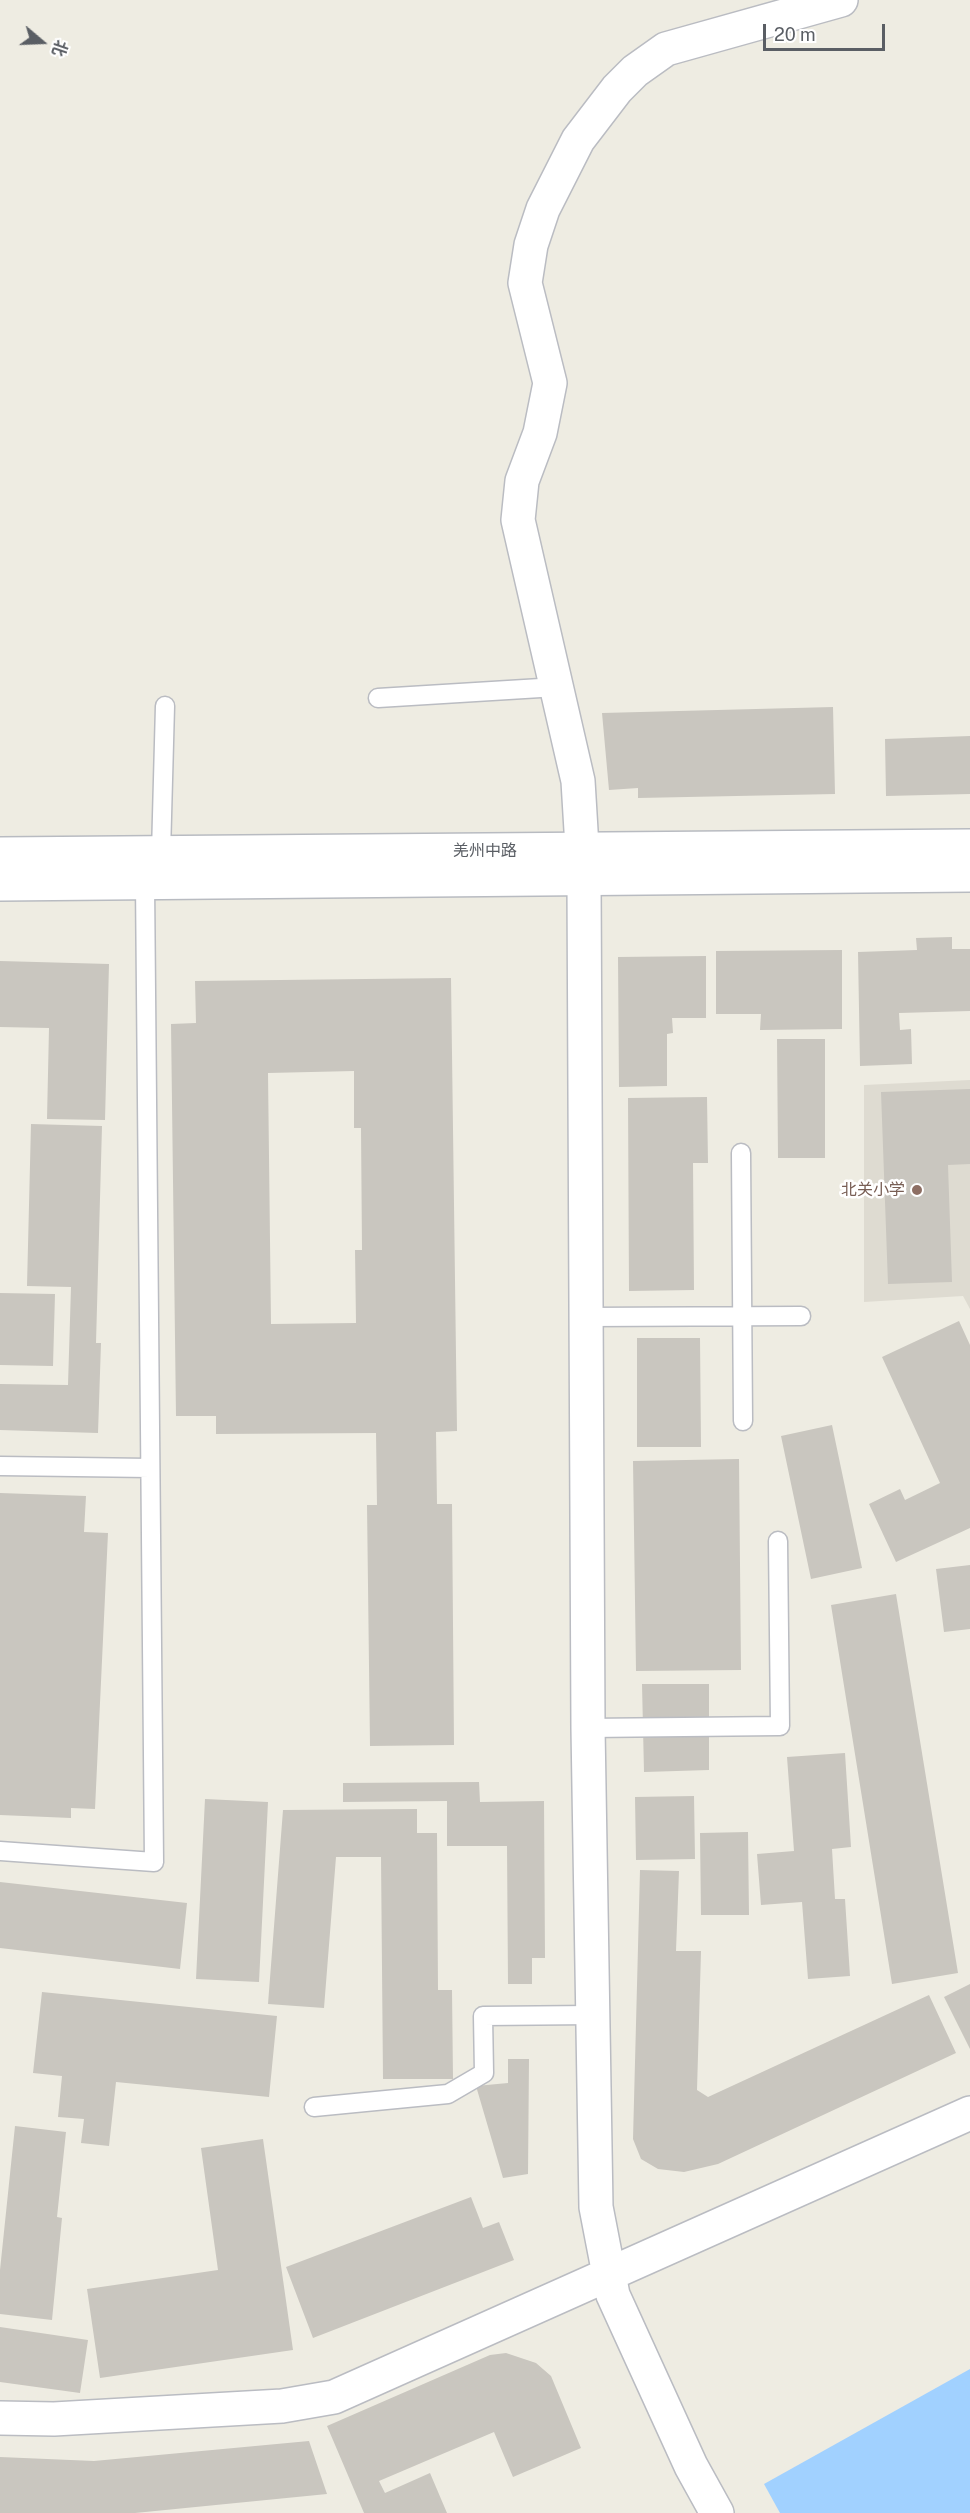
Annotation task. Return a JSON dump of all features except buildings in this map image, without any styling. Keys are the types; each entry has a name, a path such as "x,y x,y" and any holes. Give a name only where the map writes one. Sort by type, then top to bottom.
{"street":[{"path":"717,2513 691,2466 613,2295 596,2207 588,1728 583,865 578,781 518,520 522,481 540,434 550,383 525,283 531,245 543,208 579,140 592,118 617,89 655,55 666,49 842,0"},
{"name":"羌州中路","path":"0,884 145,883 970,846"},
{"name":"羌州中路","path":"0,854 161,853 970,875"},
{"path":"0,2418 54,2418 282,2406 334,2397 970,2113"}],"lane":[{"path":"378,698 557,687"},
{"path":"161,853 165,706"},
{"path":"0,1851 154,1862 145,883"},
{"path":"741,1153 743,1421"},
{"path":"586,1317 801,1316"},
{"path":"0,1466 150,1467"},
{"path":"588,1728 780,1726 778,1541"},
{"path":"314,2107 448,2094 484,2073 483,2016 593,2015"}],"shaded area":[{"name":"北关小学","path":"970,1080 970,1309 963,1296 864,1302 864,1085"}],"water":[{"path":"970,2369 970,2513 780,2513 764,2484"}],"place":[{"name":"北关小学","path":"917,1190"}]}
